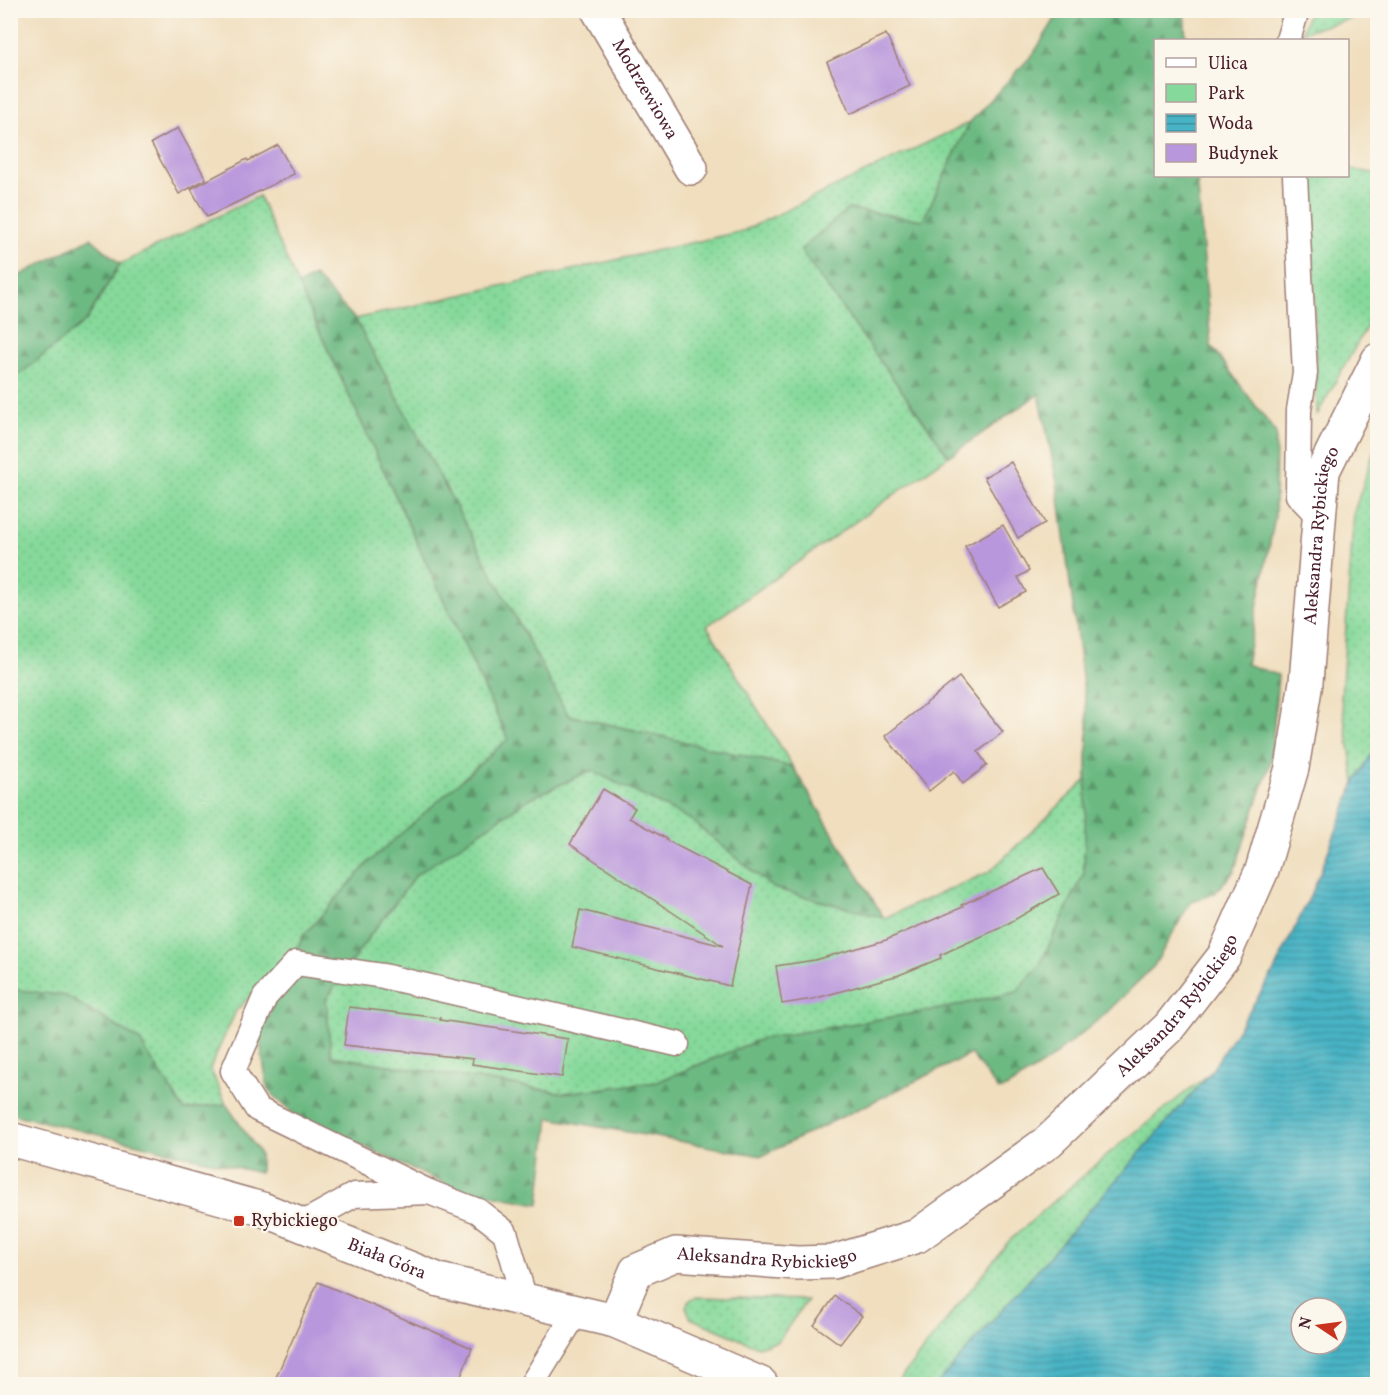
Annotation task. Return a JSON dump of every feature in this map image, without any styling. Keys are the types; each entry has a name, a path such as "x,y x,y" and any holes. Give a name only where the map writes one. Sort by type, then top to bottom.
{"street":[{"name":"Modrzewiowa","path":"598,10 691,168"},
{"name":"Aleksandra Rybickiego","path":"615,1321 636,1271 676,1254 797,1263 833,1262 917,1236 1049,1141 1168,1027 1224,956 1262,870 1292,768 1306,682 1323,471 1377,360"},
{"name":"Biała Góra","path":"10,1139 262,1209 439,1280 615,1321 761,1384"}],"lane":[{"path":"1288,39 1297,10"},
{"path":"1295,177 1305,373 1299,410 1298,495 1318,516"},
{"path":"525,1300 505,1232 478,1211 429,1192 257,1109 233,1071 265,998 296,963 384,976 677,1044"},
{"path":"302,1224 354,1195 429,1192"},
{"path":"532,1384 577,1311"}],"green space":[{"path":"1060,11 1184,11 1186,39 1154,39 1154,177 1197,177 1211,346 1276,433 1275,517 1246,664 1278,675 1271,761 1234,871 1215,893 1190,903 1154,966 1104,1015 1044,1064 1006,1088 998,1090 971,1054 762,1156 549,1118 539,1204 454,1188 295,1115 268,1090 259,1037 303,936 369,862 508,739 298,285 314,276 355,319 568,715 793,767 884,918 773,888 691,820 591,770 529,799 416,875 326,999 331,1056 564,1093 657,1082 761,1039 946,1008 1016,992 1039,966 1084,873 1088,723 1057,482 1039,394 949,456 800,250 848,209 923,220 970,122 1034,53"},
{"path":"1309,11 1377,11 1377,12 1302,32"},
{"path":"970,122 923,220 848,209 801,250 949,456 707,626 793,767 568,715 355,319 743,231"},
{"path":"1349,169 1378,174 1377,308 1317,415 1311,177 1349,177"},
{"path":"259,196 508,740 369,863 303,936 297,950 236,1011 210,1068 226,1104 184,1110 139,1040 66,996 11,989 11,381 86,321 120,264"},
{"path":"91,238 120,264 86,321 11,381 11,280"},
{"path":"1377,442 1377,745 1355,782 1341,698 1354,512"},
{"path":"592,770 691,820 773,888 884,918 989,872 1087,779 1084,873 1039,966 1016,992 946,1008 761,1039 657,1082 564,1093 331,1056 326,999 416,875 529,799"},
{"path":"11,989 66,996 139,1040 184,1110 226,1104 260,1154 260,1173 11,1114"},
{"path":"1210,1073 937,1384 896,1384 1009,1241 1109,1153"},
{"path":"696,1297 807,1300 778,1341 758,1347 690,1318 686,1306 691,1299"}],"water":[{"path":"1377,745 1377,1384 937,1384 1210,1073 1273,973 1314,888 1355,782"}],"building":[{"path":"886,34 910,86 850,114 827,62"},
{"path":"178,128 206,179 179,194 151,143"},
{"path":"278,145 294,174 207,217 191,189"},
{"path":"1011,462 1045,523 1018,538 984,477"},
{"path":"1003,525 1029,571 1018,577 1026,592 998,607 965,546"},
{"path":"959,677 1003,732 978,752 987,765 963,784 954,771 929,791 885,736"},
{"path":"603,789 635,808 629,818 752,885 730,986 572,947 580,910 723,946 570,844"},
{"path":"1043,868 1059,894 1000,928 940,955 941,958 899,975 813,999 782,1004 776,966 815,960 886,940 963,907 961,905"},
{"path":"349,1007 440,1018 440,1020 568,1039 562,1077 472,1064 473,1059 344,1045"},
{"path":"318,1282 472,1348 458,1384 273,1384"},
{"path":"835,1296 862,1316 840,1344 814,1325"}],"place":[{"name":"Rybickiego","path":"239,1221"}]}
